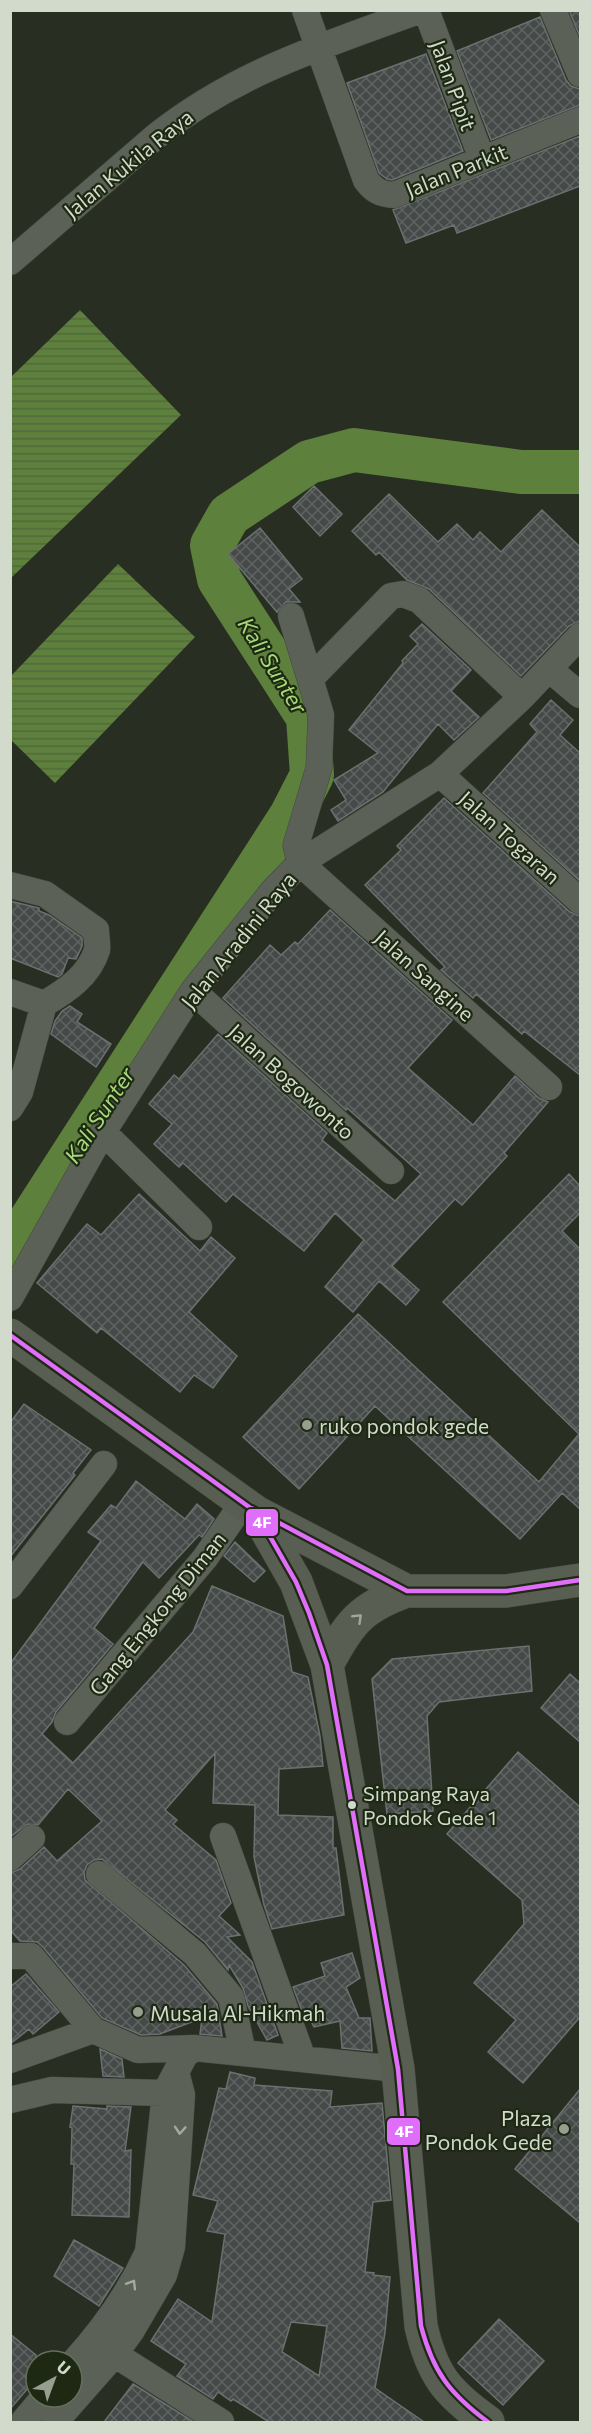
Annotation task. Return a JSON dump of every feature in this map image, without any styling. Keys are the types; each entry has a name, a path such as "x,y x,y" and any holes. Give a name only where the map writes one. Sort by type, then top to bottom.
{"main road":[{"path":"12,1339 250,1507 407,1591"},
{"path":"250,1507 296,1582 327,1665 398,2069 421,2326 427,2352 436,2374 469,2417"},
{"path":"327,1665 343,1634 358,1617 381,1600 407,1591 506,1591 580,1580"}],"street":[{"path":"305,10 318,47"},
{"name":"Jalan Kukila Raya","path":"10,262 179,117 267,67 421,10"},
{"name":"Jalan Pipit","path":"426,10 482,159"},
{"path":"553,10 580,74"},
{"name":"Jalan Parkit","path":"318,47 366,180 373,189 382,194 394,195 580,120"},
{"path":"310,678 391,596 403,594 419,600 522,697"},
{"path":"291,616 321,714 319,768 296,845 300,863"},
{"name":"Jalan Aradini Raya","path":"10,1298 103,1132 193,991 272,892 300,863 440,774 522,697 580,636"},
{"path":"549,669 580,695"},
{"name":"Jalan Togaran","path":"440,774 580,901"},
{"name":"Jalan Sangine","path":"300,863 549,1087"},
{"path":"10,885 45,894 96,930 97,949 81,977 64,992 44,1004 20,1092 10,1108"},
{"name":"Jalan Bogowonto","path":"193,991 391,1171"},
{"path":"10,992 44,1004"},
{"path":"103,1132 199,1227"},
{"path":"10,1586 104,1464"},
{"name":"Gang Engkong Diman","path":"68,1722 250,1507"},
{"path":"223,1836 303,2059"},
{"path":"10,1858 32,1838"},
{"path":"99,1874 195,1953 231,1997 243,2053"},
{"path":"10,1956 31,1956 93,2030 138,2050 180,2073"},
{"path":"10,2060 93,2030"},
{"path":"10,2100 52,2090 180,2073 243,2053 398,2069"},
{"path":"84,2376 123,2323 164,2276 172,2247 180,2073"},
{"path":"84,2358 104,2347"},
{"path":"104,2347 221,2422"},
{"path":"23,2422 34,2409"}],"shaded area":[{"path":"80,310 181,415 11,578 11,377"},
{"path":"118,564 195,637 55,783 11,740 11,676"}],"building":[{"path":"569,10 580,10 580,37"},
{"path":"540,17 566,80 571,86 580,89 580,105 491,140 457,51"},
{"path":"426,54 463,151 392,180 387,179 379,173 347,83"},
{"path":"580,136 580,186 457,233 454,225 406,243 393,210"},
{"path":"314,486 342,514 320,536 293,507"},
{"path":"389,494 438,542 457,524 473,540 480,532 501,552 542,510 580,547 580,621 569,626 521,676 429,589 407,580 379,552 376,555 352,531"},
{"path":"260,528 302,579 289,589 300,602 286,602 277,612 228,554"},
{"path":"422,624 471,670 451,691 479,717 454,740 438,724 383,792 338,821 331,810 346,800 334,780 378,753 349,730 403,663 402,661 418,644 410,636"},
{"path":"551,700 573,720 560,735 580,753 580,881 483,793 537,732 530,724"},
{"path":"444,798 570,912 580,916 580,1075 524,1031 522,1034 476,994 473,998 441,970 445,967 365,885 401,850 397,846"},
{"path":"10,901 39,908 39,911 49,915 82,938 82,946 76,959 68,958 62,974 58,977 10,958"},
{"path":"330,910 452,1020 408,1068 473,1125 515,1076 539,1098 548,1102 504,1153 507,1156 462,1205 455,1199 392,1266 419,1290 406,1305 379,1281 353,1312 325,1287 364,1240 335,1213 304,1251 233,1194 226,1202 183,1163 179,1167 154,1144 172,1124 149,1104 174,1075 179,1079 218,1034 327,1133 322,1140 395,1201 421,1174 347,1108 346,1110 223,998 270,945 281,955 295,942 298,944"},
{"path":"70,1006 82,1014 77,1022 111,1044 96,1067 51,1034 55,1021 62,1011"},
{"path":"569,1174 580,1186 580,1213 562,1231 580,1249 580,1509 562,1493 520,1539 375,1406 299,1489 243,1437 358,1314 539,1482 579,1434 443,1302"},
{"path":"139,1194 200,1251 211,1237 235,1258 189,1312 237,1356 213,1388 194,1375 180,1392 101,1328 97,1333 37,1283 87,1224 101,1235"},
{"path":"24,1404 91,1450 73,1473 75,1475 10,1557 10,1423"},
{"path":"136,1481 185,1519 197,1504 214,1519 202,1537 199,1535 159,1578 143,1562 94,1628 113,1644 56,1712 52,1722 42,1734 73,1763 193,1632 212,1586 283,1616 292,1672 308,1677 320,1736 323,1766 279,1769 278,1815 333,1817 333,1848 336,1848 344,1915 272,1929 264,1905 254,1857 255,1805 213,1803 215,1753 165,1810 177,1820 173,1824 216,1860 231,1903 219,1916 240,1935 227,1937 252,1962 278,2035 267,2040 248,2006 243,1988 229,1965 228,1970 205,1942 102,1859 94,1860 87,1865 84,1872 85,1880 184,1965 217,2004 222,2036 200,2034 202,2018 160,2034 141,2035 102,2018 42,1946 37,1942 20,1941 10,1930 10,1873 20,1869 44,1847 57,1861 102,1821 68,1789 38,1825 28,1824 10,1837 10,1664 101,1541 88,1532 111,1505 116,1508"},
{"path":"235,1542 265,1571 254,1582 224,1556"},
{"path":"529,1646 532,1691 439,1702 427,1716 433,1811 387,1814 372,1679 392,1659"},
{"path":"570,1674 580,1683 580,1742 541,1708"},
{"path":"518,1752 580,1807 580,2017 523,2083 488,2052 516,2020 474,1983 524,1924 522,1900 447,1834"},
{"path":"352,1953 360,1978 346,1987 359,2018 370,2018 372,2051 342,2048 340,2021 314,2027 310,2020 306,2022 293,1987 325,1976 321,1963"},
{"path":"26,1974 59,2012 33,2034 29,2029 10,2044 10,1987"},
{"path":"100,2049 122,2059 124,2077 103,2076"},
{"path":"230,2072 255,2078 254,2085 332,2091 330,2107 382,2103 391,2200 373,2202 365,2272 390,2277 385,2333 375,2388 424,2422 269,2422 218,2392 213,2399 177,2376 186,2364 151,2341 178,2299 212,2322 225,2234 207,2231 218,2201 193,2195 219,2088 226,2089","holes":["291,2322 327,2326 319,2376 282,2352"]},
{"name":"Plaza Pondok Gede","path":"580,2089 580,2223 515,2169"},
{"path":"73,2106 107,2109 107,2106 131,2107 125,2151 131,2150 129,2217 72,2215 74,2164 71,2164 72,2128 70,2127"},
{"path":"74,2240 123,2268 99,2306 54,2276"},
{"path":"499,2319 544,2361 503,2405 458,2363"},
{"path":"10,2334 29,2349 24,2349 24,2393 10,2409"},
{"path":"133,2384 194,2422 104,2422"}],"waterway":[{"name":"Kali Sunter","path":"10,1252 291,816 312,775 308,717 219,579 212,545 229,515 309,462 354,450 521,472 580,472"}],"transit line":[{"name":"4F","path":"10,1335 256,1512 296,1582 327,1665 398,2069 421,2326 431,2356 445,2381 463,2402 488,2422"},
{"name":"4F","path":"251,1508 407,1591 506,1591 580,1580"}],"place":[{"name":"ruko pondok gede","path":"307,1425"},
{"name":"Simpang Raya Pondok Gede 1","path":"352,1805"},
{"name":"Musala Al-Hikmah","path":"138,2012"},
{"name":"Plaza Pondok Gede","path":"564,2129"}]}
